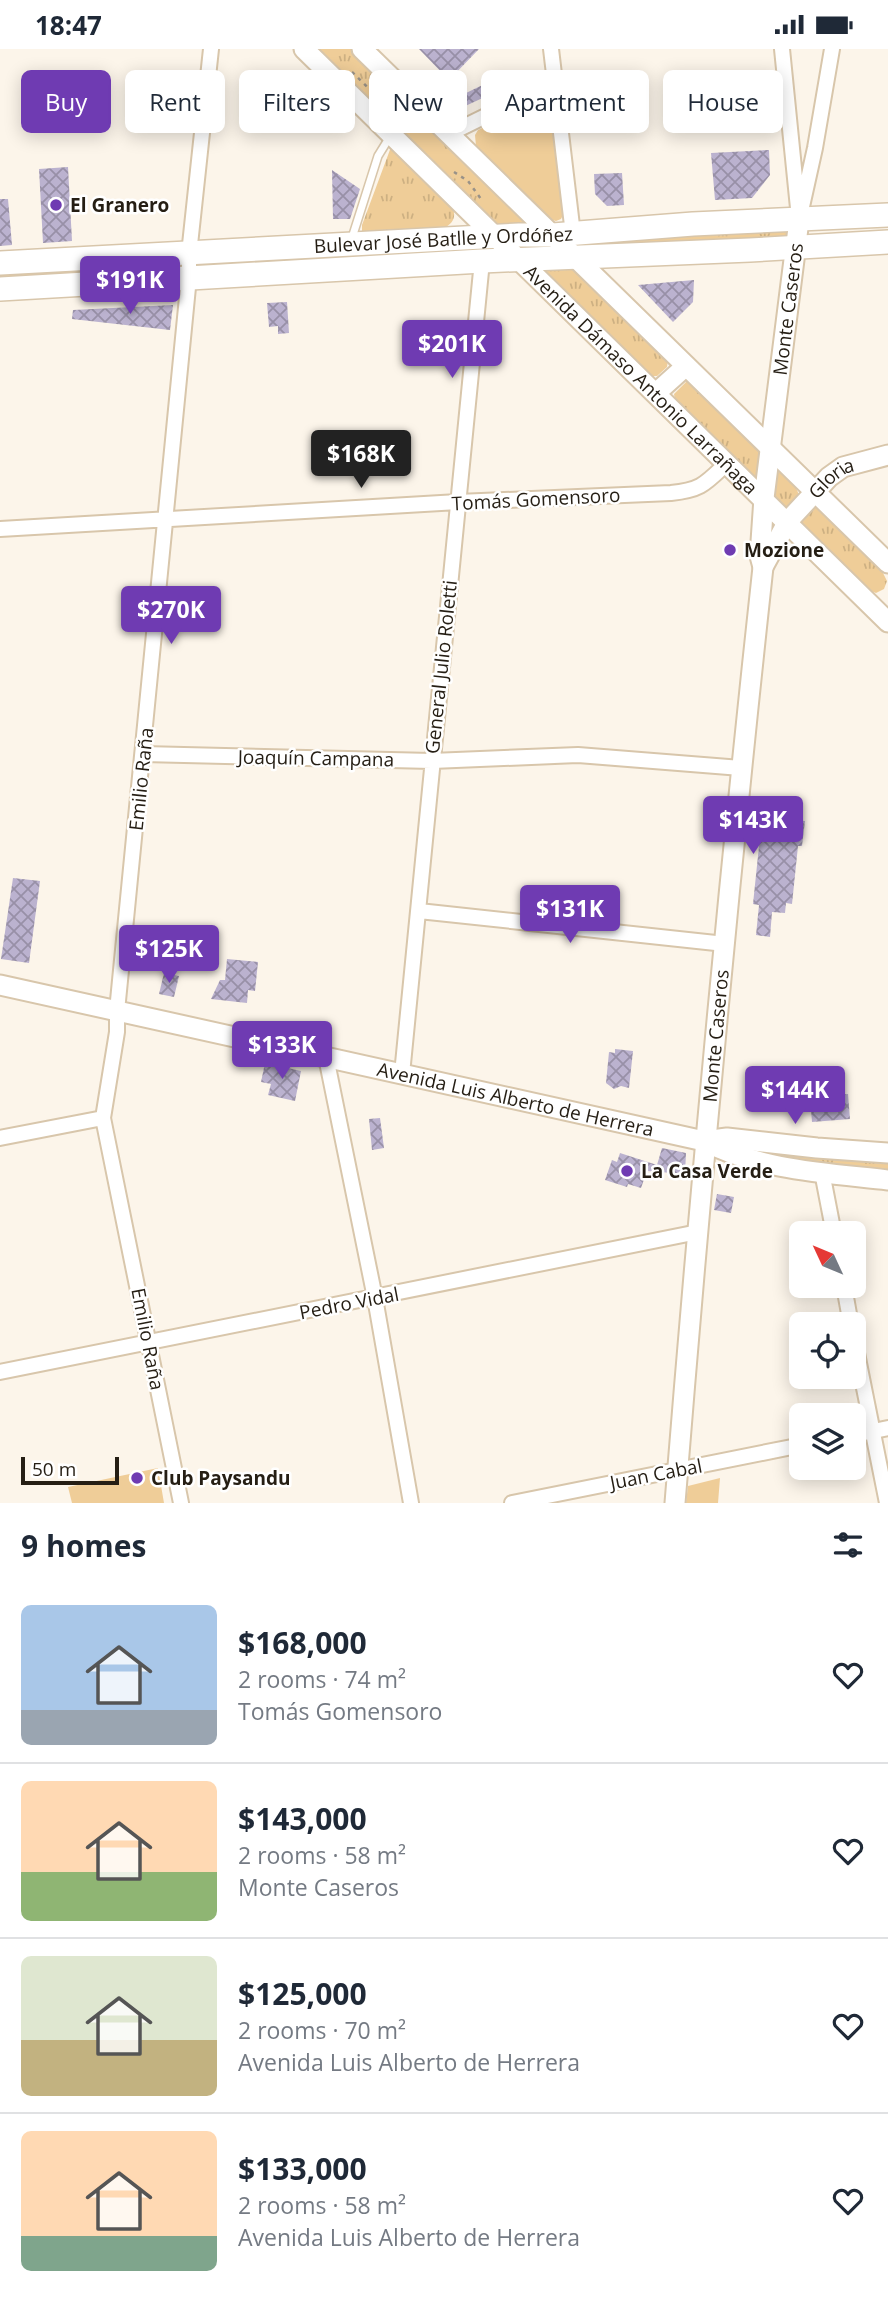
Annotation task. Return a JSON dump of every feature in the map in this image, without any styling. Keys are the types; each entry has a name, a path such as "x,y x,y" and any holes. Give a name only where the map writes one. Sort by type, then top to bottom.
{"main road":[{"name":"Bulevar José Batlle y Ordóñez","path":"0,263 495,236 563,235 693,224 888,215"},
{"path":"796,247 803,236 813,232 888,226"},
{"name":"Bulevar José Batlle y Ordóñez","path":"0,289 482,261 888,242"}],"street":[{"name":"Emilio Raña","path":"181,1503 103,1118 117,1032 189,277 189,254 211,49"},
{"name":"Avenida Dámaso Antonio Larrañaga","path":"304,49 888,622"},
{"path":"362,49 449,134 563,235 576,257 888,563"},
{"path":"551,49 554,70"},
{"name":"Monte Caseros","path":"676,1499 705,1141 763,568 760,556 764,498 799,220 782,49"},
{"path":"799,220 832,49"},
{"path":"449,134 481,118"},
{"path":"558,133 563,235"},
{"name":"General Julio Roletti","path":"402,1074 482,261"},
{"path":"656,393 686,366"},
{"name":"Gloria","path":"788,521 843,467 888,454"},
{"name":"Tomás Gomensoro","path":"0,529 685,491 704,485 726,464"},
{"name":"Monte Caseros","path":"763,568 788,521"},
{"name":"Joaquín Campana","path":"143,754 432,761 578,755 741,768"},
{"path":"419,911 725,944"},
{"name":"Avenida Luis Alberto de Herrera","path":"0,985 705,1141 726,1153 822,1172 888,1180"},
{"path":"326,1057 375,1298 411,1503"},
{"path":"0,1138 103,1118"},
{"name":"Avenida Luis Alberto de Herrera","path":"705,1141 727,1138 888,1153"},
{"path":"822,1172 831,1221"},
{"name":"Pedro Vidal","path":"0,1372 698,1231"},
{"path":"864,1389 887,1503"},
{"path":"866,1433 888,1428"},
{"name":"Juan Cabal","path":"512,1503 789,1448"}],"lane":[{"path":"350,244 378,156 391,134"}],"green space":[{"path":"318,49 353,49 374,70 369,70 369,99 355,85 355,70 339,70"},
{"path":"481,129 481,133 554,133 564,213 561,219 549,219 476,146 475,135"},
{"path":"404,133 437,133 527,223 497,224"},
{"path":"391,147 453,208 454,217 447,226 362,232 362,225"},
{"path":"786,230 787,238 582,247 581,244 585,241"},
{"path":"488,246 492,251 200,267 200,263"},
{"path":"170,264 175,268 0,279 0,273"},
{"path":"573,269 668,360 667,367 657,376 651,376 545,272"},
{"path":"686,382 760,451 758,479 675,400 674,394"},
{"path":"779,472 793,484 799,495 799,500 788,509 774,495 776,473"},
{"path":"813,506 883,573 887,581 884,589 876,593 866,589 802,525 801,519"},
{"path":"751,1151 888,1161 888,1173 836,1168"},
{"name":"Club Paysandu","path":"158,1468 164,1503 72,1503 68,1487"},
{"path":"720,1478 718,1503 686,1503 688,1486"}],"building":[{"path":"419,49 479,49 459,70 439,70"},
{"path":"481,86 481,99 467,105 467,93"},
{"path":"769,150 770,175 752,198 715,200 711,153"},
{"name":"El Granero","path":"68,167 72,241 43,243 39,169"},
{"path":"332,170 360,189 350,219 333,219"},
{"path":"622,173 624,205 607,206 595,194 594,174"},
{"path":"0,199 8,199 12,245 0,246"},
{"path":"694,280 693,302 673,322 638,285"},
{"path":"287,302 289,333 278,334 278,326 269,327 267,303"},
{"path":"173,305 170,330 72,319 73,310"},
{"path":"762,817 805,821 802,846 798,846 792,904 786,903 785,913 772,912 770,937 756,935 759,905 753,904"},
{"path":"13,878 40,881 29,963 1,959"},
{"path":"227,959 258,962 255,991 248,990 247,1003 211,999 220,980 225,980"},
{"path":"164,973 179,976 174,997 159,994"},
{"path":"615,1049 633,1051 629,1088 621,1086 614,1089 606,1083 609,1052 615,1053"},
{"path":"265,1063 301,1071 295,1101 268,1095 271,1084 261,1082"},
{"path":"848,1094 850,1119 812,1122 810,1097"},
{"path":"380,1118 384,1148 372,1150 369,1119"},
{"path":"662,1148 686,1153 685,1174 647,1171 641,1188 605,1180 612,1160 617,1162 620,1153 657,1165"},
{"path":"717,1194 734,1197 731,1213 714,1210"}],"place":[{"name":"El Granero","path":"56,205"},
{"name":"Mozione","path":"730,550"},
{"name":"La Casa Verde","path":"627,1171"},
{"name":"Club Paysandu","path":"137,1478"}]}
